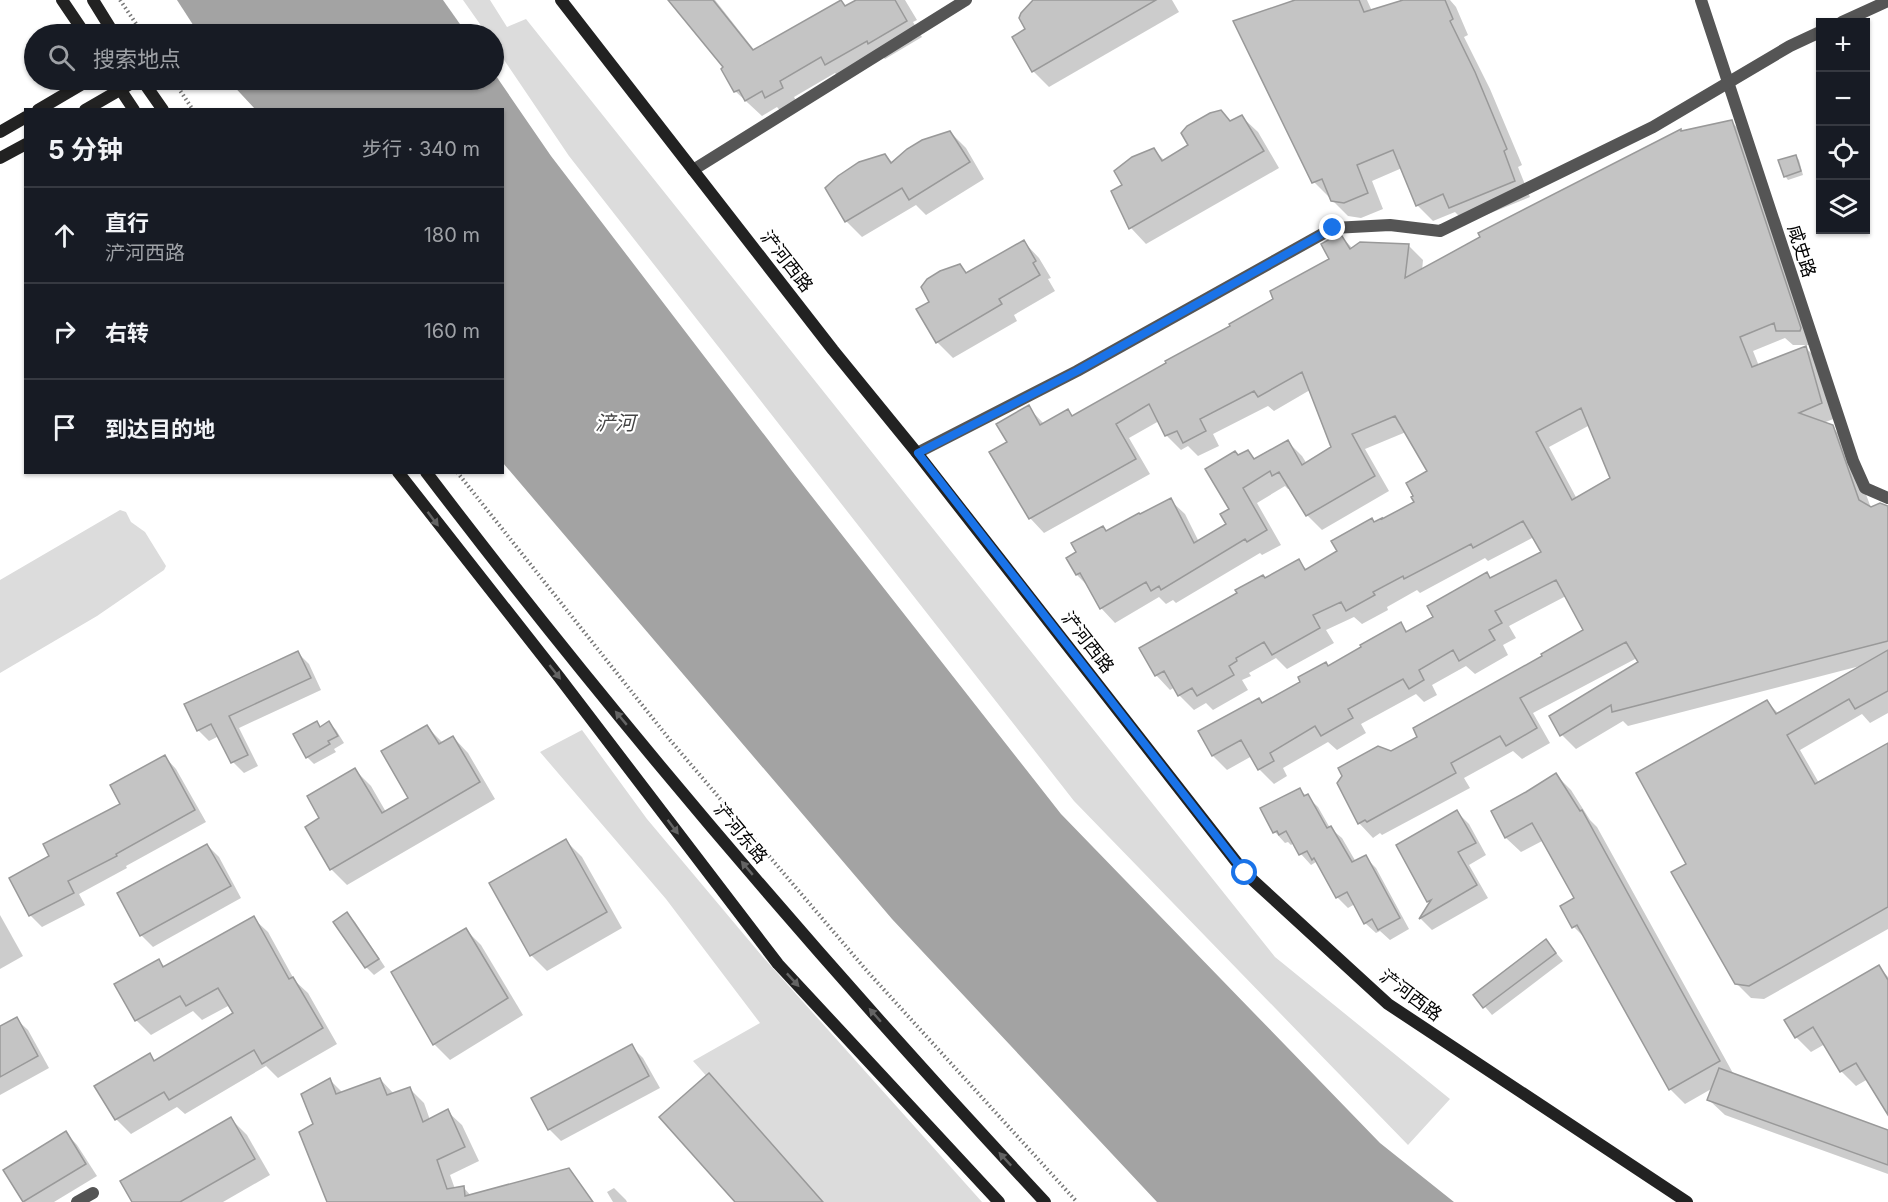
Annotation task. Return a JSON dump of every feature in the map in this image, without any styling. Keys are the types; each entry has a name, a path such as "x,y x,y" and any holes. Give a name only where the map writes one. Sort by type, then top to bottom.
{"street":[{"path":"62,0 78,24"},
{"path":"93,0 108,24"},
{"name":"浐河西路","path":"561,0 1245,873 1388,1004 1686,1202"},
{"path":"693,170 966,0"},
{"name":"咸史路","path":"1701,0 1853,461 1865,488 1888,498"},
{"path":"1851,18 1888,1"},
{"path":"918,453 1077,371 1333,228 1390,225 1440,231 1653,127 1791,46 1816,34"},
{"path":"41,108 72,90"},
{"path":"87,108 110,90"},
{"path":"121,90 133,108"},
{"path":"149,90 162,108"},
{"path":"0,132 24,118"},
{"path":"0,159 24,145"},
{"path":"400,474 559,677 778,964 999,1202"},
{"name":"浐河东路","path":"428,474 564,651 738,858 882,1024 1045,1202"},
{"path":"77,1202 93,1193"}],"path":[{"path":"120,0 136,24"},
{"path":"179,90 192,108"},
{"path":"459,474 670,740 867,971 1077,1202"}],"shaded area":[{"path":"463,0 490,0 507,27 526,19 1275,957 1450,1099 1408,1145 1074,801 569,156 504,60 504,24 480,24"},
{"path":"120,510 126,512 131,522 145,532 166,566 164,570 97,616 0,673 0,580"},
{"path":"582,730 647,819 762,956 982,1202 819,1202 693,1061 760,1023 666,899 540,752"}],"water":[{"path":"177,0 443,0 460,24 193,24"},
{"name":"浐河","path":"504,88 551,156 795,475 1061,814 1380,1143 1454,1202 1157,1202 892,919 504,464 504,108 254,108 237,90 504,90"}],"building":[{"path":"668,0 713,0 753,50 841,0 845,6 856,0 895,0 907,21 868,44 867,41 825,65 821,57 780,81 783,88 765,98 762,91 745,101 739,90 734,92 721,69 723,67"},
{"path":"1033,0 1156,0 1032,72 1012,37 1025,29 1019,18"},
{"path":"1295,0 1359,0 1364,12 1403,0 1445,0 1453,19 1450,21 1475,72 1507,149 1504,151 1515,181 1449,208 1443,194 1416,206 1393,150 1357,165 1368,193 1344,203 1331,201 1322,179 1312,183 1233,21"},
{"path":"1221,110 1230,121 1242,115 1264,151 1129,229 1111,191 1122,185 1114,171 1132,157 1154,148 1162,161 1188,145 1181,133 1187,126 1210,113"},
{"path":"1732,120 1801,328 1800,331 1776,331 1774,323 1740,337 1752,367 1806,346 1822,403 1799,413 1833,425 1859,500 1871,507 1880,503 1888,506 1888,641 1612,712 1611,705 1560,736 1549,716 1638,662 1626,642 1520,698 1537,728 1506,746 1500,736 1451,763 1456,773 1367,822 1365,820 1358,824 1337,783 1342,776 1338,768 1378,746 1391,751 1417,737 1413,728 1542,656 1541,654 1583,630 1556,580 1495,611 1502,623 1489,630 1495,640 1459,661 1453,650 1419,670 1424,680 1409,689 1403,679 1348,709 1353,718 1321,736 1315,726 1270,753 1274,761 1258,770 1241,740 1212,756 1198,731 1259,698 1262,703 1300,682 1298,677 1326,662 1328,666 1401,622 1406,632 1433,617 1427,606 1487,572 1490,578 1541,552 1523,521 1473,548 1471,544 1404,579 1403,576 1373,592 1375,595 1346,611 1341,602 1313,615 1320,628 1272,655 1264,642 1236,658 1237,661 1229,666 1234,675 1197,696 1192,688 1178,696 1164,671 1155,676 1139,648 1237,593 1235,590 1263,575 1265,578 1299,559 1305,570 1337,551 1331,541 1372,518 1374,522 1382,519 1414,502 1406,483 1427,471 1395,416 1352,434 1375,476 1306,516 1279,472 1272,476 1270,471 1243,488 1267,530 1247,542 1245,539 1161,590 1159,586 1151,591 1146,582 1100,609 1080,573 1076,575 1066,558 1076,552 1071,543 1103,526 1106,531 1171,498 1194,543 1226,524 1220,514 1229,509 1205,469 1235,451 1238,455 1248,450 1254,459 1288,440 1302,465 1331,447 1302,372 1258,397 1254,391 1200,419 1206,431 1183,443 1177,431 1165,436 1149,404 1116,424 1136,459 1029,519 989,452 1007,442 996,424 1029,405 1040,425 1068,409 1072,416 1273,299 1270,291 1329,259 1321,244 1335,236 1342,236 1350,249 1360,242 1409,244 1405,278 1480,237 1478,233 1681,129 1681,131","holes":["1581,408 1610,478 1572,500 1536,432"]},
{"path":"950,131 970,162 909,200 902,188 845,222 825,188 838,176 859,162 885,154 891,163 922,140"},
{"path":"1796,155 1801,171 1784,177 1778,160"},
{"path":"1024,240 1036,261 1033,263 1040,275 999,299 1002,304 936,343 916,309 929,302 921,287 927,279 940,271 960,264 966,273"},
{"path":"1888,650 1888,691 1855,709 1849,699 1787,735 1815,784 1888,743 1888,907 1749,986 1735,984 1671,872 1686,864 1636,773 1767,700 1776,714"},
{"path":"298,651 311,678 229,716 248,755 231,763 211,724 197,731 184,704"},
{"path":"317,721 320,727 329,721 338,736 328,741 330,744 306,758 293,734"},
{"path":"427,725 439,744 453,736 480,782 330,870 305,827 319,818 307,796 355,768 382,813 408,798 381,751"},
{"path":"165,755 195,810 116,854 117,856 68,881 74,893 29,916 9,878 49,856 43,844 120,804 110,785"},
{"path":"1556,773 1580,811 1582,810 1720,1061 1669,1090 1577,925 1572,928 1560,906 1574,898 1532,823 1505,838 1491,811"},
{"path":"1300,788 1304,796 1308,794 1327,828 1331,826 1352,862 1366,855 1400,918 1378,930 1372,919 1364,924 1347,892 1336,898 1314,858 1312,860 1307,851 1299,855 1286,831 1279,835 1277,831 1273,833 1260,808"},
{"path":"1457,810 1476,843 1458,852 1477,885 1419,919 1431,900 1427,902 1396,845"},
{"path":"566,839 607,912 530,956 489,883"},
{"path":"207,844 231,886 140,936 117,893"},
{"path":"347,912 379,959 365,968 333,922"},
{"path":"254,916 289,979 293,977 323,1028 262,1064 254,1050 169,1100 164,1092 115,1120 94,1086 150,1053 154,1061 233,1013 218,988 186,1006 180,996 135,1021 114,984 159,959 163,967"},
{"path":"466,928 508,998 433,1045 391,972"},
{"path":"1546,939 1556,953 1483,1008 1473,995"},
{"path":"1879,965 1888,980 1888,1115 1856,1063 1840,1072 1813,1027 1795,1038 1784,1020"},
{"path":"17,1017 38,1056 0,1077 0,1026"},
{"path":"632,1044 649,1076 548,1130 531,1098"},
{"path":"1719,1068 1888,1130 1888,1165 1707,1100"},
{"path":"709,1073 823,1202 735,1202 659,1117"},
{"path":"330,1078 336,1094 380,1078 387,1095 410,1087 423,1122 448,1109 465,1147 437,1160 447,1189 464,1186 465,1196 569,1168 593,1202 327,1202 299,1132 313,1124 301,1094"},
{"path":"231,1117 255,1159 180,1202 132,1202 120,1181"},
{"path":"66,1131 86,1164 23,1202 3,1170"}],"route":[{"path":"1245,873 918,453 1077,371 1333,228"}]}
